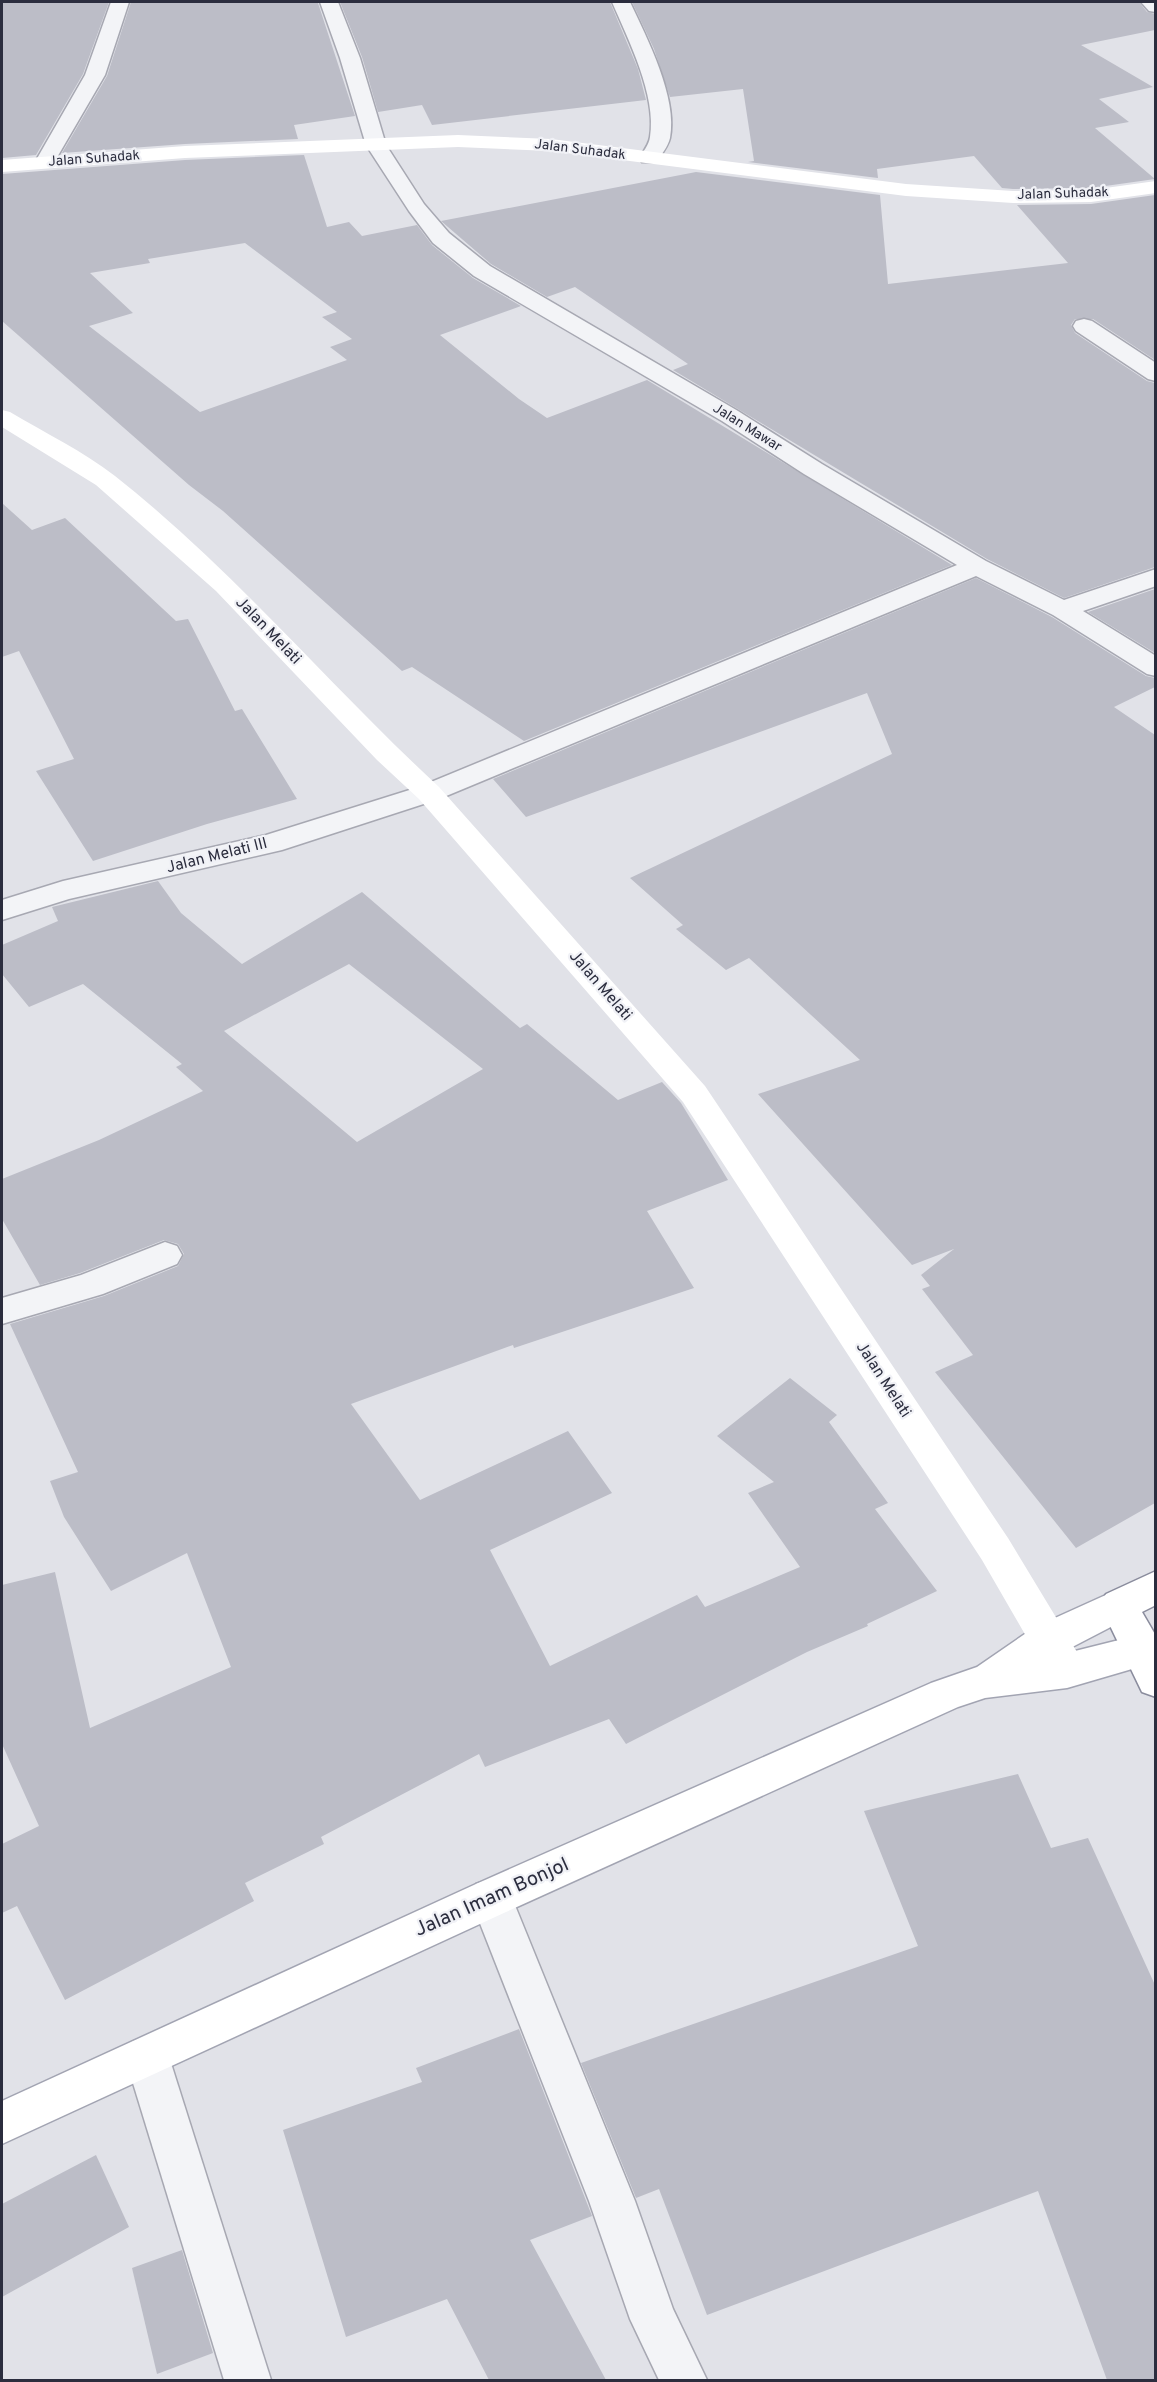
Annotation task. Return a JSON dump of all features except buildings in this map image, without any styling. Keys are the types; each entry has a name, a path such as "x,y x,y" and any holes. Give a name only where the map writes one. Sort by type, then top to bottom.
{"main road":[{"name":"Jalan Suhadak","path":"2,166 185,152 458,141 551,145 906,190 1013,196 1091,196 1155,187"},
{"name":"Jalan Melati","path":"2,417 105,480 225,586 387,754 429,793 694,1094 994,1549 1058,1655"},
{"name":"Jalan Imam Bonjol","path":"2,2123 491,1898 945,1695 1058,1655 1119,1605 1155,1587"},
{"path":"1119,1605 1151,1658"},
{"name":"Jalan Imam Bonjol","path":"1058,1655 1151,1658"}],"street":[{"path":"45,162 94,75 120,2"},
{"name":"Jalan Mawar","path":"329,2 350,58 376,146 441,237 482,271 730,416 813,470 977,566 1062,609 1155,668"},
{"path":"621,2 644,58 659,110 660,139 649,159"},
{"path":"1150,2 1155,7"},
{"path":"1084,326 1155,374"},
{"name":"Jalan Melati III","path":"2,910 63,891 272,843 429,793 977,566"},
{"path":"1062,609 1155,577"},
{"path":"2,1311 91,1285 165,1255"},
{"path":"491,1898 612,2201 653,2319 684,2380"},
{"path":"147,2057 248,2380"}]}
